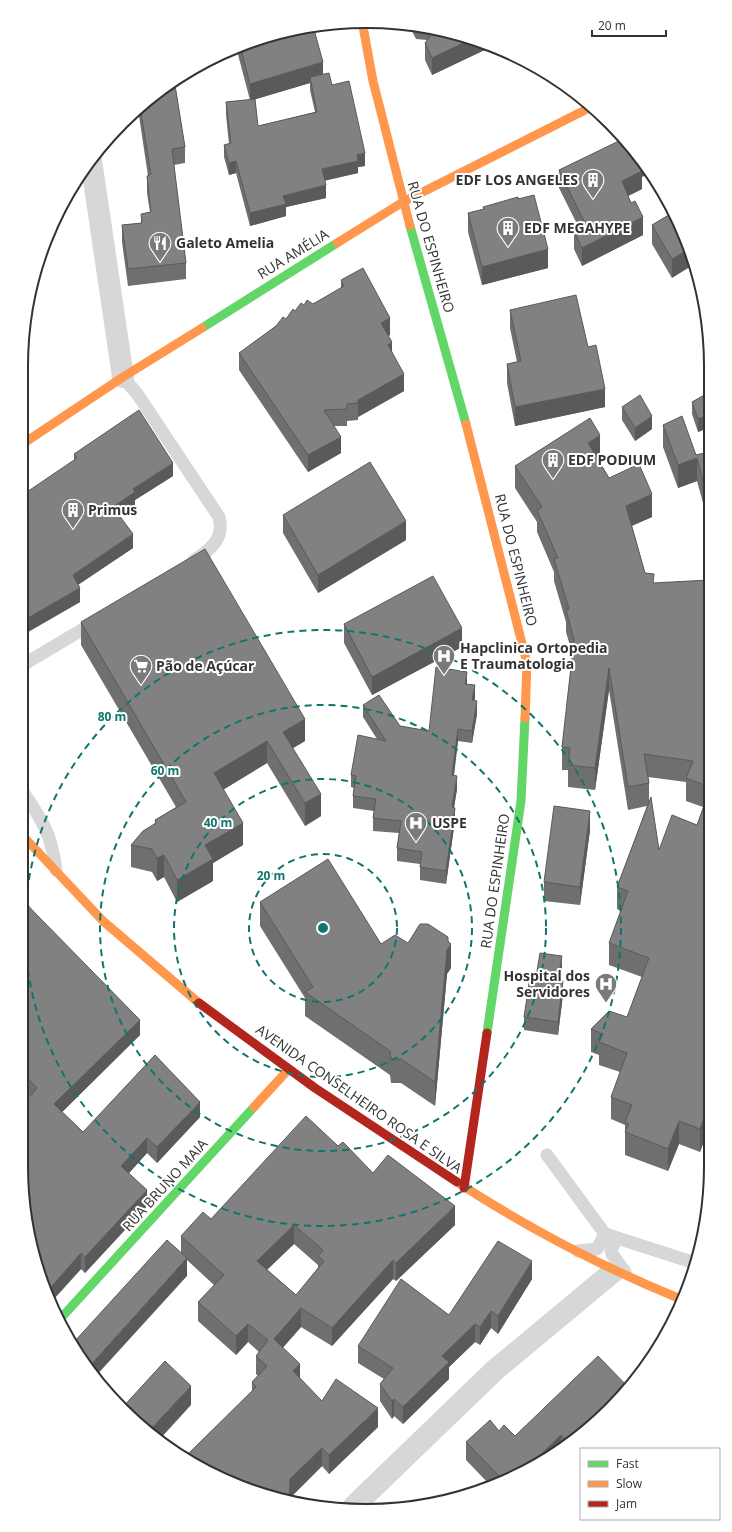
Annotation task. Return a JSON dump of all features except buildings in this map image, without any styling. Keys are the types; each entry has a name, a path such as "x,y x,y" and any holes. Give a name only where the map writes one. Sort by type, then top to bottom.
{"street":[{"name":"RUA DO ESPINHEIRO","path":"363,28 373,82 403,202 476,459 527,663 521,802 464,1188"},
{"name":"RUA AMÉLIA","path":"28,440 123,377 403,202 586,110"},
{"path":"92,168 123,377"},
{"name":"AVENIDA CONSELHEIRO ROSA E SILVA","path":"28,842 102,920 158,969 288,1070 464,1188 557,1242 621,1274 677,1297"},
{"name":"RUA BRUNO MAIA","path":"63,1316 288,1070"},
{"path":"357,1504 494,1370 621,1274"}],"lane":[{"path":"123,377 138,395 220,517 220,534 215,544 206,553 180,569"},
{"path":"28,662 108,614"},
{"path":"28,799 45,824 53,846 56,872"},
{"path":"546,1155 611,1236 690,1261"},
{"path":"575,1251 597,1249 611,1236"},
{"path":"611,1236 612,1254 621,1274"}],"traffic: fast":[{"path":"410,226 466,424"},
{"path":"202,328 337,243"},
{"path":"487,1033 521,801 525,718"},
{"path":"63,1316 254,1107"}],"traffic: slow":[{"path":"363,28 373,81 410,226"},
{"path":"337,243 403,202 586,110"},
{"path":"28,440 123,377 202,328"},
{"path":"466,424 527,663 525,718"},
{"path":"28,841 103,921 199,1003"},
{"path":"254,1107 288,1070"},
{"path":"457,1182 539,1232 567,1247 624,1275 677,1297"}],"traffic: jam":[{"path":"199,1003 315,1088 457,1182"},
{"path":"464,1188 487,1033"}],"place":[{"name":"EDF LOS ANGELES","path":"593,200"},
{"name":"EDF MEGAHYPE","path":"508,248"},
{"name":"Galeto Amelia","path":"160,262"},
{"name":"EDF PODIUM","path":"553,480"},
{"name":"Primus","path":"73,530"},
{"name":"Hapclinica Ortopedia E Traumatologia","path":"444,676"},
{"name":"Pão de Açúcar","path":"141,686"},
{"name":"USPE","path":"416,842"},
{"name":"Hospital dos Servidores","path":"606,1004"}]}
